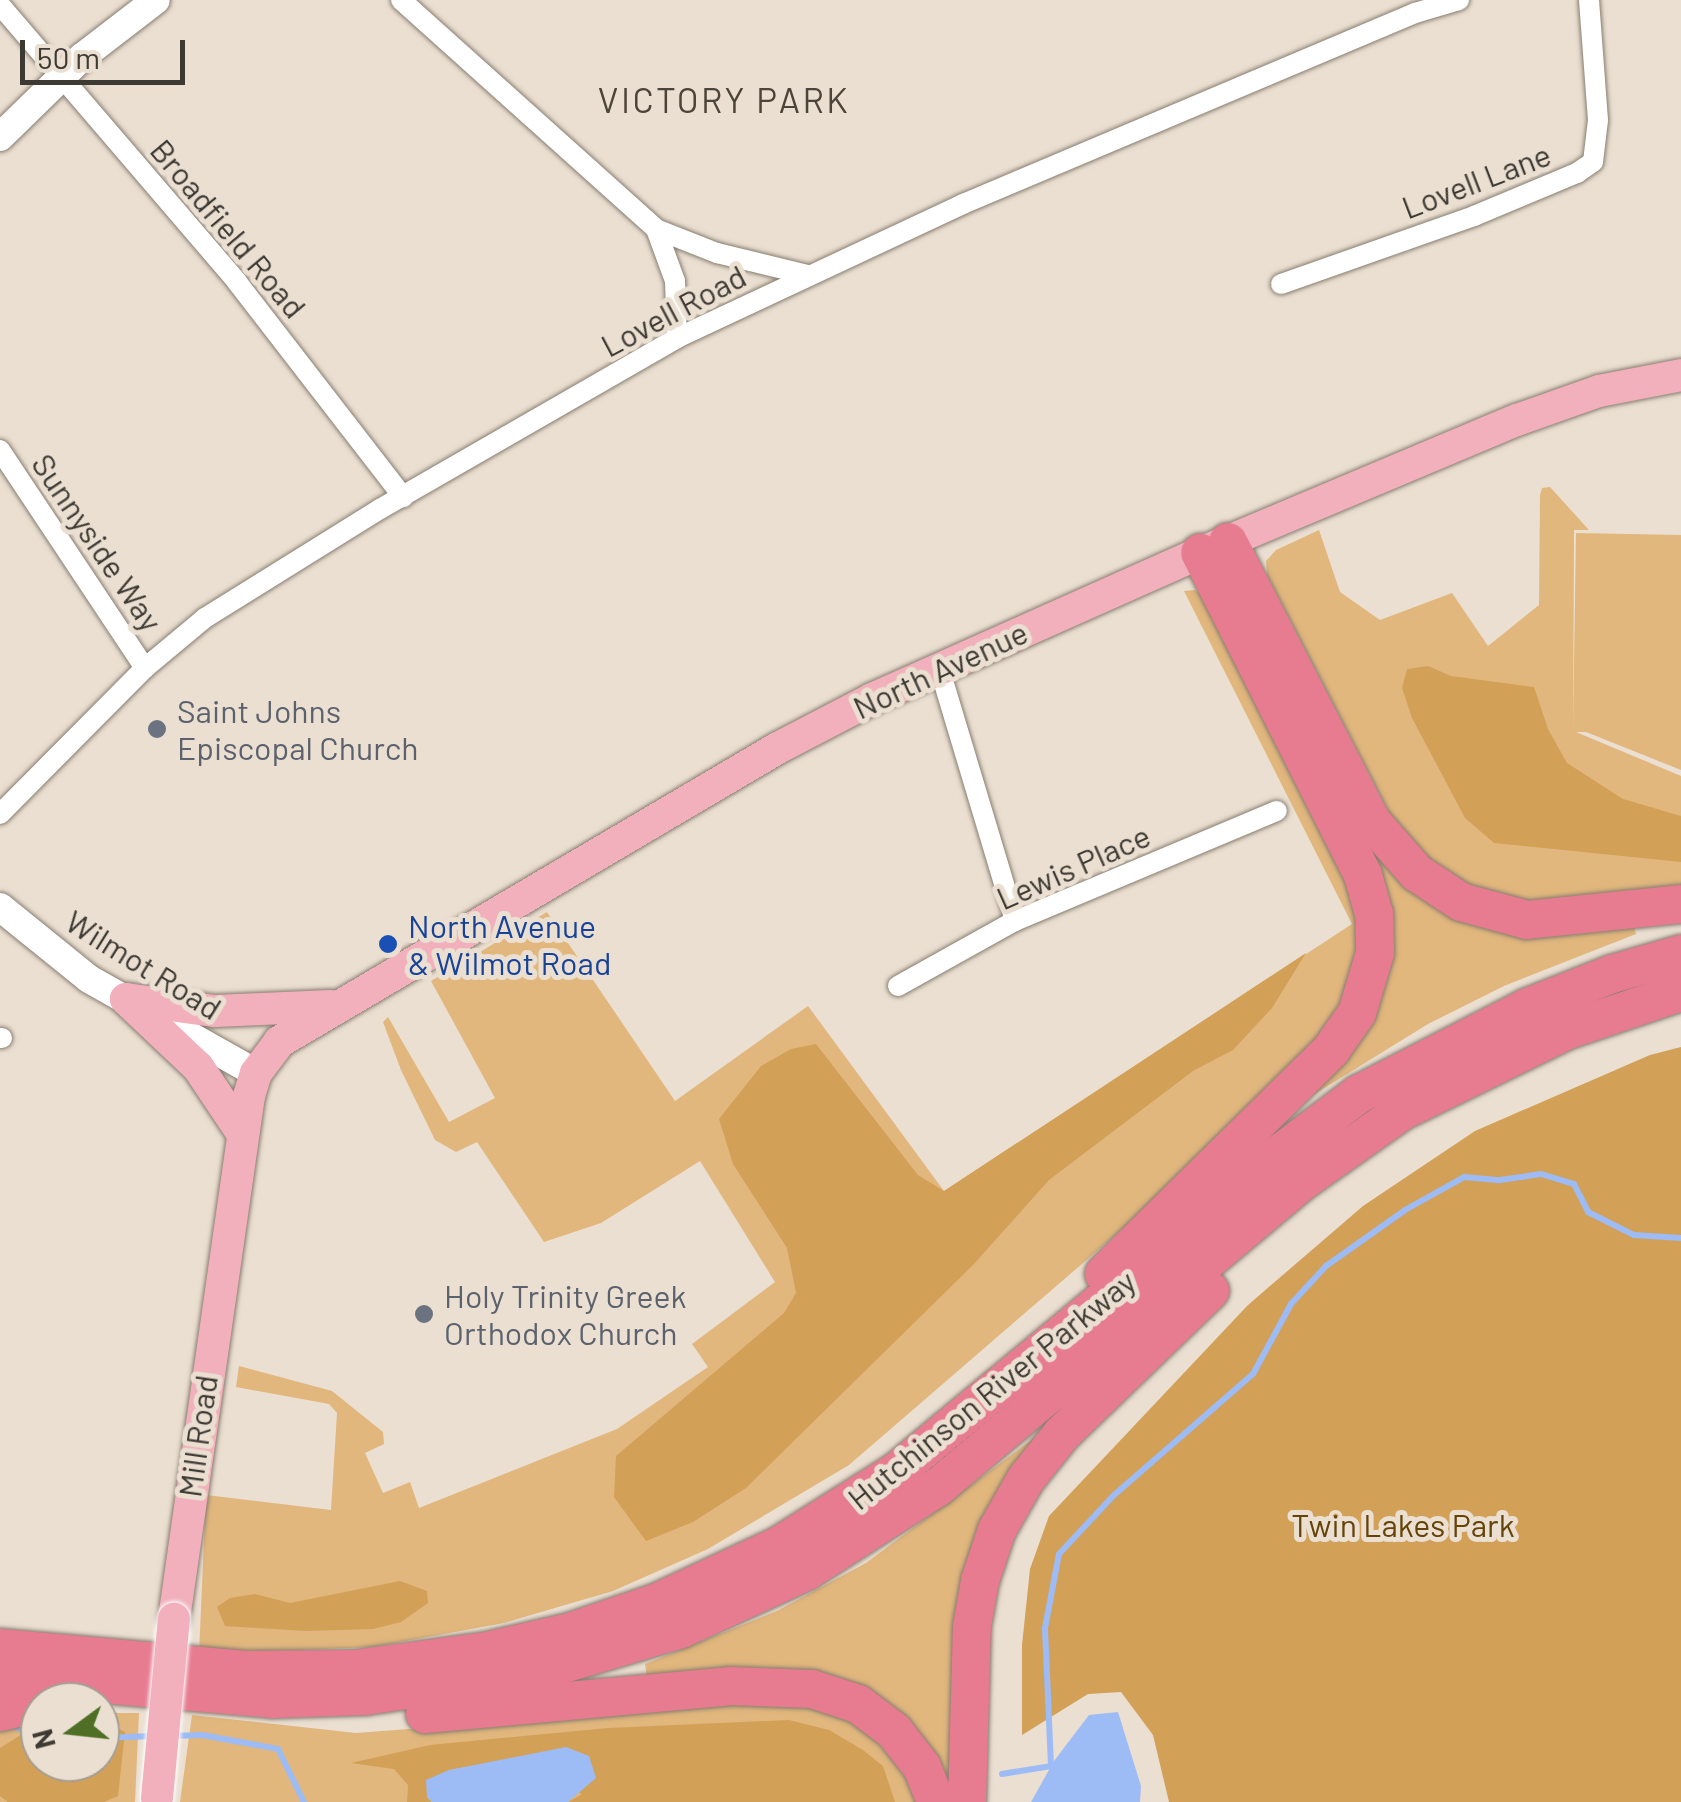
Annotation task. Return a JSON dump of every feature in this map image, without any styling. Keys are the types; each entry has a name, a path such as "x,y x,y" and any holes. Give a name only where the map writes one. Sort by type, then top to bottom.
{"highway":[{"path":"1214,547 1372,822 1417,873 1462,902 1528,920 1681,904"},
{"path":"1009,1381 1124,1250 1330,1050 1357,1013 1370,974 1374,914 1362,875 1214,547"},
{"name":"Hutchinson River Parkway","path":"0,1648 197,1666 311,1671 462,1656 570,1632 658,1602 792,1539 896,1472 1234,1191 1359,1094 1526,1008 1612,974 1681,954"},
{"name":"Hutchinson River Parkway","path":"0,1676 259,1698 405,1693 512,1677 634,1645 768,1592 874,1532 938,1486 1300,1183 1402,1111 1565,1031 1681,992"},
{"path":"966,1802 972,1626 980,1581 997,1530 1026,1479 1097,1398 1402,1111"},
{"path":"259,1698 402,1714 717,1686 812,1688 858,1704 894,1731 922,1767 936,1802"},
{"path":"0,1712 43,1700 128,1688"}],"main road":[{"name":"North Avenue","path":"256,1072 288,1034 778,748 939,667 1554,405 1599,391 1681,375"},
{"path":"126,999 215,1011 338,1005"},
{"path":"126,999 198,1067 242,1133"},
{"name":"Mill Road","path":"156,1800 174,1619 242,1133 256,1072"}],"street":[{"path":"0,137 62,76 156,0"},
{"path":"401,0 656,230 716,253 808,275"},
{"name":"Lovell Road","path":"0,814 145,668 206,618 403,497 678,338 962,204 1415,13 1459,0"},
{"name":"Lovell Lane","path":"1282,284 1474,216 1577,173 1593,162 1598,120 1588,0"},
{"name":"Broadfield Road","path":"0,5 238,282 403,497"},
{"path":"656,230 674,281 678,338"},
{"name":"Sunnyside Way","path":"0,450 145,668"},
{"path":"939,667 1015,921"},
{"name":"Lewis Place","path":"898,986 1015,921 1277,811"},
{"name":"Wilmot Road","path":"0,907 68,964 256,1072"}],"shaded area":[{"path":"1550,487 1589,530 1574,530 1573,731 1576,533 1681,535 1681,770 1586,732 1576,732 1681,776 1681,887 1546,904 1490,896 1445,874 1398,830 1267,575 1266,561 1276,550 1319,530 1340,592 1380,620 1452,593 1488,646 1539,605 1540,495 1542,488"},
{"path":"1195,590 1207,598 1342,863 1360,913 1351,997 1313,1049 1171,1187 849,1465 708,1549 613,1591 504,1623 373,1647 199,1654 206,1495 331,1510 337,1413 329,1404 236,1387 239,1366 332,1391 383,1432 384,1444 365,1453 383,1493 410,1482 419,1508 617,1429 708,1367 692,1344 775,1282 700,1161 601,1223 544,1242 477,1142 456,1152 435,1140 401,1070 383,1022 388,1017 449,1122 495,1098 431,981 547,912 675,1101 808,1006 944,1191 1352,924 1184,591"},
{"path":"1341,803 1407,883 1634,926 1636,934 1504,986 1428,1024 1305,1100 1383,976"},
{"path":"1038,1435 1006,1485 956,1802 904,1724 647,1677 645,1664 777,1611 866,1563"},
{"path":"760,1702 815,1707 863,1727 908,1776 918,1802 180,1802 192,1715 356,1733"},
{"path":"120,1713 139,1713 135,1802 0,1802 0,1726 20,1720 20,1782 120,1782"}],"green space":[{"path":"1428,666 1451,676 1534,687 1548,729 1567,763 1623,799 1681,816 1681,862 1494,843 1465,818 1412,718 1402,688 1407,669"},
{"path":"1306,953 1272,1008 1233,1050 1193,1071 1049,1180 974,1264 746,1488 693,1522 646,1541 614,1497 616,1456 784,1313 796,1293 787,1248 733,1164 719,1119 761,1066 791,1049 816,1044 918,1175 944,1191"},
{"name":"Twin Lakes Park","path":"1681,1047 1681,1802 1169,1802 1153,1735 1121,1692 1088,1694 1022,1735 1022,1645 1030,1569 1049,1516 1248,1305 1363,1206 1475,1131 1650,1055"},
{"path":"400,1581 427,1591 428,1603 401,1622 373,1629 306,1631 225,1626 217,1607 230,1598 255,1594 290,1603"},
{"path":"789,1720 829,1730 863,1750 883,1766 895,1802 568,1802 582,1794 511,1759 449,1770 436,1777 427,1797 432,1802 407,1802 408,1785 394,1769 351,1763 430,1745 608,1728"},
{"path":"120,1729 125,1732 120,1778"},
{"path":"20,1736 20,1782 120,1782 118,1796 104,1802 8,1802 0,1796 0,1748"}],"water":[{"path":"1118,1712 1141,1786 1140,1802 1031,1802 1054,1761 1089,1715"},
{"path":"566,1747 589,1756 596,1778 568,1802 432,1802 427,1797 426,1780 449,1770"}],"waterway":[{"path":"1002,1774 1051,1766 1045,1628 1059,1554 1113,1496 1253,1374 1291,1304 1326,1266 1405,1210 1464,1177 1500,1180 1541,1174 1574,1184 1588,1212 1634,1235 1681,1238"},
{"path":"13,1726 20,1729"},
{"path":"171,1736 202,1735 278,1749 304,1802"},
{"path":"120,1737 154,1736"}],"place":[{"name":"Saint Johns Episcopal Church","path":"157,729"},
{"name":"North Avenue & Wilmot Road","path":"388,944"},
{"name":"Holy Trinity Greek Orthodox Church","path":"424,1314"}],"district":[{"name":"VICTORY PARK","path":"724,99"}]}
